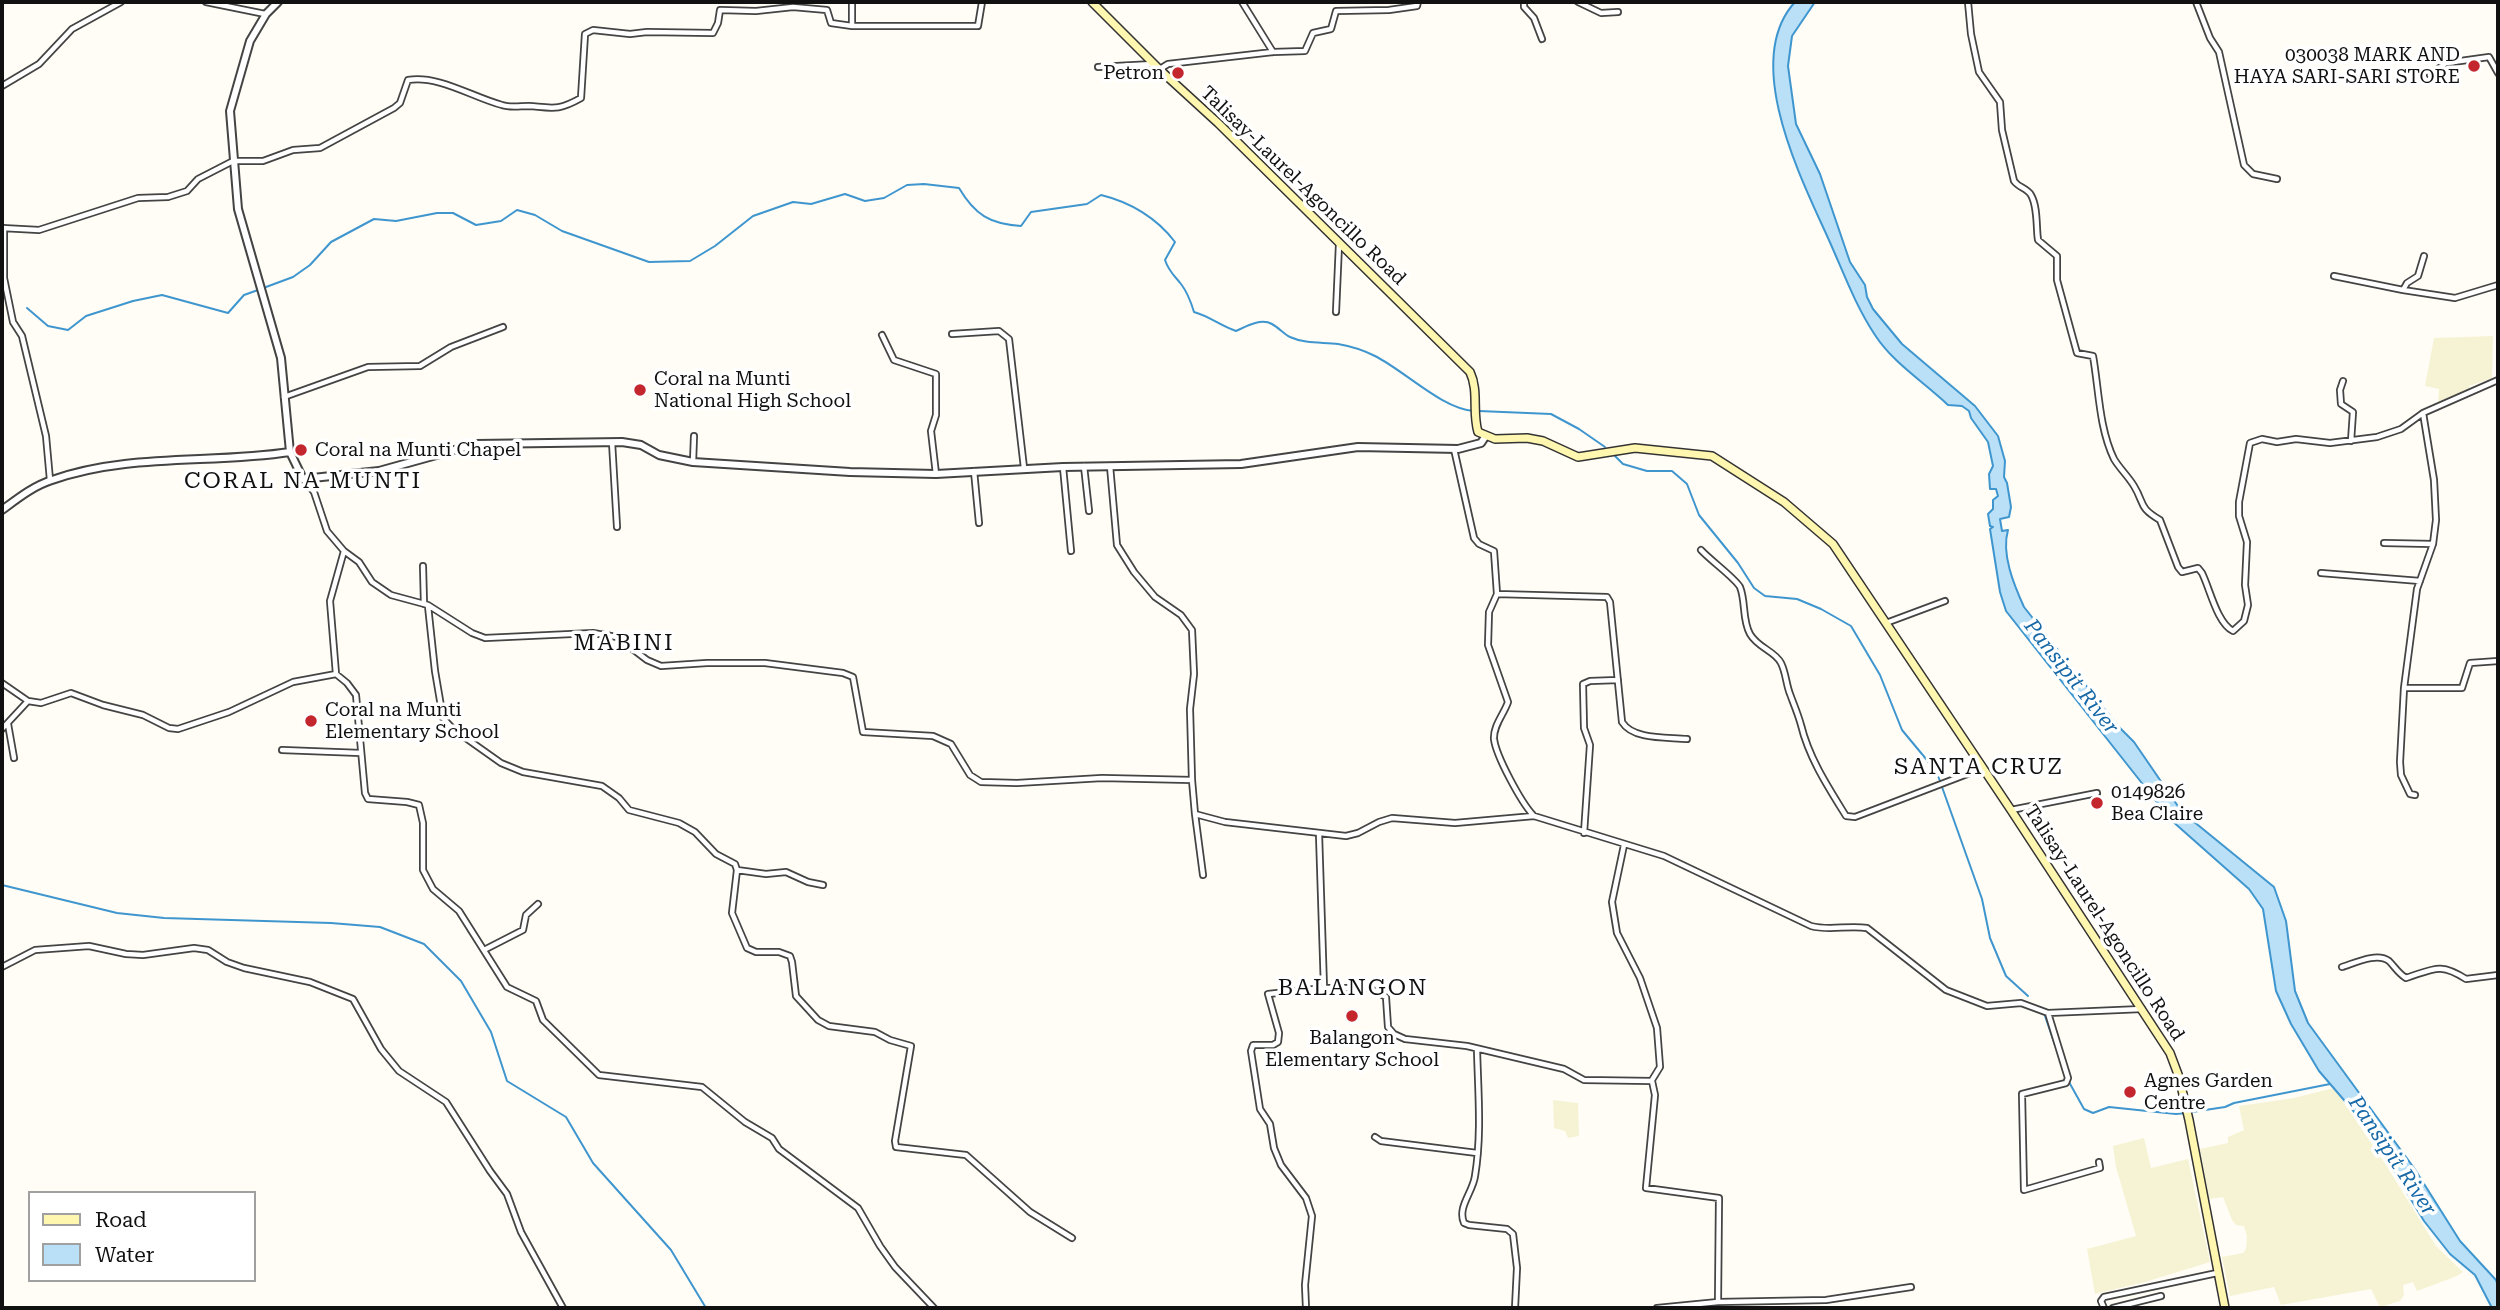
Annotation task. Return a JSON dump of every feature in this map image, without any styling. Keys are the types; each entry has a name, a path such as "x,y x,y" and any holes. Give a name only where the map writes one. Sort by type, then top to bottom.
{"main road":[{"name":"Talisay-Laurel-Agoncillo Road","path":"1092,2 1470,372 1475,384 1478,432 1495,439 1527,438 1543,441 1578,457 1635,448 1712,456 1784,502 1833,544 2170,1053 2186,1104 2225,1308"}],"street":[{"path":"2,86 39,64 72,29 121,2"},
{"path":"206,2 266,14"},
{"path":"278,2 266,14 245,54 230,111 238,209 281,358 290,452 303,479 314,492 327,531 344,551 359,562 372,582 390,595 426,605 485,638 593,633 617,637 647,660 661,666 765,663 843,673 853,677 863,732 933,736 951,744 970,775 981,782 1017,783 1102,778 1192,779"},
{"path":"852,2 852,26"},
{"path":"50,480 46,436 22,336 13,321 4,278 3,228 40,230 138,198 168,197 187,191 198,178 233,161 263,161 293,150 320,148 394,108 400,103 408,80 433,81 505,107 531,106 550,110 564,108 581,98 583,43 585,34 593,30 630,34 713,33 720,10 757,11 793,7 827,10 831,23 852,26 978,26 982,2"},
{"path":"1242,2 1273,52"},
{"path":"1098,67 1157,67 1273,52 1305,51 1313,33 1331,29 1336,11 1405,9 1417,6 1418,2"},
{"path":"1524,2 1524,7 1534,18 1542,39"},
{"path":"1578,2 1601,13 1618,12"},
{"path":"1968,2 1979,72 2000,102 2002,130 2014,181 2017,186 2030,193 2038,240 2057,256 2057,280 2077,353 2094,356 2101,417 2113,456 2135,488 2142,507 2148,514 2160,520 2178,567 2182,572 2198,568 2202,573 2221,621 2227,628 2233,631 2239,628 2248,606 2245,585 2247,542 2239,516 2239,502 2250,443 2262,439 2277,442 2296,439 2330,443 2378,437 2401,429 2423,413 2498,380"},
{"path":"2196,2 2210,38 2219,52 2244,165 2253,174 2277,179"},
{"path":"2430,75 2445,63 2489,57 2498,73"},
{"path":"1336,312 1339,243"},
{"path":"2403,290 2407,283 2418,276 2424,256"},
{"path":"2334,276 2455,298 2498,285"},
{"path":"284,397 368,367 420,366 451,347 503,327"},
{"path":"952,334 999,331 1009,339 1024,468"},
{"path":"882,335 894,360 936,374 936,415 931,431 936,474"},
{"path":"2343,381 2340,390 2341,404 2353,412 2351,441"},
{"path":"2415,795 2410,794 2402,775 2403,688 2420,581 2436,533 2436,498 2423,413"},
{"path":"693,462 694,436"},
{"path":"303,479 379,471 476,444 612,442 642,445 659,455 693,462 850,472 936,474 1084,466 1241,464 1358,447 1454,449 1472,447 1481,443 1485,437"},
{"path":"612,442 617,527"},
{"path":"1454,449 1474,538 1479,544 1494,551 1497,594 1489,612 1488,645 1508,702 1494,738 1517,794 1534,816"},
{"path":"2,510 30,490 50,480 102,467 290,452"},
{"path":"1084,466 1088,512"},
{"path":"1110,466 1116,545 1155,597 1181,615 1192,630 1195,674 1190,709 1192,779 1203,875"},
{"path":"1063,467 1071,551"},
{"path":"974,470 979,523"},
{"path":"2384,543 2433,544"},
{"path":"1701,550 1741,589 1744,617 1751,635 1760,646 1777,657 1782,665 1817,769 1846,816 1855,817 1983,768"},
{"path":"344,551 330,601 336,674 356,695 365,793 368,799 419,805 423,823 424,870 433,889 459,912 507,987 536,1001 543,1020 599,1075 702,1087 745,1122 772,1138 779,1149 858,1209 895,1267 934,1308"},
{"path":"423,566 426,605 443,718 453,729 501,763 515,769 602,786 620,798 629,810 679,823 695,832 716,854 734,863 737,870 732,913 747,948 790,956 794,991 811,1013 826,1025 875,1032 890,1040 911,1045 896,1147 966,1155 1030,1212 1072,1238"},
{"path":"2321,573 2420,581"},
{"path":"1497,594 1607,597 1610,602 1622,722 1626,729 1637,734 1687,740"},
{"path":"1886,623 1945,601"},
{"path":"2403,688 2462,688 2470,663 2498,661"},
{"path":"2,683 28,701 41,703 71,693 103,705 143,715 169,728 178,729 229,712 293,682 336,674"},
{"path":"1584,833 1590,745 1584,728 1583,684 1590,681 1618,680"},
{"path":"2,729 28,701"},
{"path":"8,723 14,758"},
{"path":"282,750 361,753"},
{"path":"2011,810 2097,793"},
{"path":"1195,814 1225,822 1346,835 1358,833 1392,818 1455,823 1534,816 1664,856 1811,926 1867,928 1946,990 1987,1006 2021,1003 2048,1013 2143,1009"},
{"path":"1319,834 1324,988"},
{"path":"1624,845 1612,902 1617,933 1640,978 1657,1028 1660,1067 1652,1081 1655,1095 1646,1188 1719,1198 1718,1302"},
{"path":"737,870 766,874 786,873 823,885"},
{"path":"484,950 523,930 526,915 538,904"},
{"path":"2,967 35,950 89,946 143,955 194,948 208,950 227,962 244,968 310,982 353,999 381,1049 399,1071 446,1102 508,1194 521,1232 563,1308"},
{"path":"2342,967 2378,957 2387,960 2398,974 2406,978 2439,968 2449,968 2466,979 2498,975"},
{"path":"1306,1308 1305,1285 1312,1216 1306,1198 1281,1165 1273,1148 1270,1124 1260,1109 1251,1051 1253,1045 1258,1043 1273,1045 1278,1042 1279,1033 1268,994 1324,988 1369,988 1381,993 1387,1001 1388,1027 1405,1040 1476,1048 1564,1069 1584,1080 1652,1081"},
{"path":"2048,1013 2068,1078 2066,1083 2022,1094 2024,1189 2099,1168 2099,1162"},
{"path":"1476,1048 1479,1115 1477,1153 1475,1176 1462,1218 1469,1226 1507,1229 1513,1234 1517,1268 1515,1308"},
{"path":"1375,1137 1381,1141 1477,1153"},
{"path":"2104,1308 2101,1301 2105,1297 2217,1273"},
{"path":"1657,1308 1718,1302 1825,1300 1911,1287"},
{"path":"2113,1308 2161,1296"}],"shaded area":[{"path":"2493,336 2492,378 2469,386 2470,393 2438,405 2439,389 2425,386 2434,338"},
{"path":"2334,1088 2436,1246 2463,1272 2417,1291 2413,1282 2403,1285 2404,1295 2400,1301 2380,1307 2371,1289 2281,1305 2274,1287 2230,1296 2222,1257 2243,1253 2247,1236 2244,1226 2236,1225 2232,1220 2223,1197 2209,1199 2200,1149 2228,1143 2228,1137 2244,1130 2239,1106 2294,1098"},
{"path":"1553,1100 1578,1103 1579,1136 1568,1138 1565,1131 1554,1128"},
{"path":"2144,1138 2151,1168 2188,1159 2210,1262 2095,1294 2087,1249 2136,1236 2116,1167 2113,1146"}],"water":[{"name":"Pansipit River","path":"1795,2 1815,2 1792,36 1788,66 1796,124 1820,174 1850,262 1865,285 1873,309 1902,344 1975,406 1998,436 2005,461 2004,477 2011,507 2009,517 2000,519 2002,531 2008,530 2007,559 2024,607 2118,726 2134,742 2182,812 2274,887 2286,921 2295,991 2308,1023 2414,1168 2460,1241 2496,1280 2498,1308 2492,1308 2475,1275 2450,1254 2424,1221 2368,1128 2319,1071 2291,1024 2276,991 2263,909 2249,889 2171,820 2006,611 2000,592 1990,529 1993,527 1990,526 1988,514 1993,509 1993,500 1998,496 1996,489 1990,489 1989,474 1993,466 1988,442 1969,411 1962,406 1948,405 1900,363 1875,335 1861,312 1791,153 1775,87 1774,55 1780,27"}],"waterway":[{"path":"266,287 293,277 310,265 331,242 374,219 396,221 437,213 453,213 476,225 501,221 517,210 535,215 562,231 649,262 690,261 715,246 753,216 793,202 811,204 845,194 865,201 884,198 907,185 924,184 959,188 971,205 984,216 1000,223 1021,226 1031,212 1087,204 1101,195 1142,212 1168,233 1175,242 1165,260 1186,291 1194,312 1236,331 1254,323 1268,322 1296,339 1338,344 1362,351 1387,363 1449,404 1474,411"},
{"path":"27,308 48,326 68,330 86,316 162,295 228,313 244,295 258,290"},
{"path":"1479,411 1551,414 1605,447"},
{"path":"1615,456 1623,464 1647,471 1672,471 1687,484 1699,515 1738,563 1754,588 1765,596 1797,599 1851,626 1880,675 1902,730 1936,771 1940,781"},
{"path":"1942,787 1982,899 1990,938 2006,976 2028,996"},
{"path":"2,885 117,913 164,918 380,927 424,944 461,981 491,1032 507,1081 566,1117 593,1163 671,1250 706,1308"},
{"path":"2045,1016 2055,1045"},
{"path":"2069,1082 2084,1109 2093,1113 2109,1107 2186,1113"},
{"path":"2192,1112 2330,1084"}],"place":[{"name":"030038 MARK AND HAYA SARI-SARI STORE","path":"2474,66"},
{"name":"Petron","path":"1178,73"},
{"name":"Coral na Munti National High School","path":"640,390"},
{"name":"Coral na Munti Chapel","path":"301,450"},
{"name":"Coral na Munti Elementary School","path":"311,721"},
{"name":"0149826 Bea Claire","path":"2097,803"},
{"name":"Balangon Elementary School","path":"1352,1016"},
{"name":"Agnes Garden Centre","path":"2130,1092"}],"district":[{"name":"CORAL NA MUNTI","path":"303,481"},
{"name":"MABINI","path":"624,643"},
{"name":"SANTA CRUZ","path":"1979,767"},
{"name":"BALANGON","path":"1353,988"}]}
